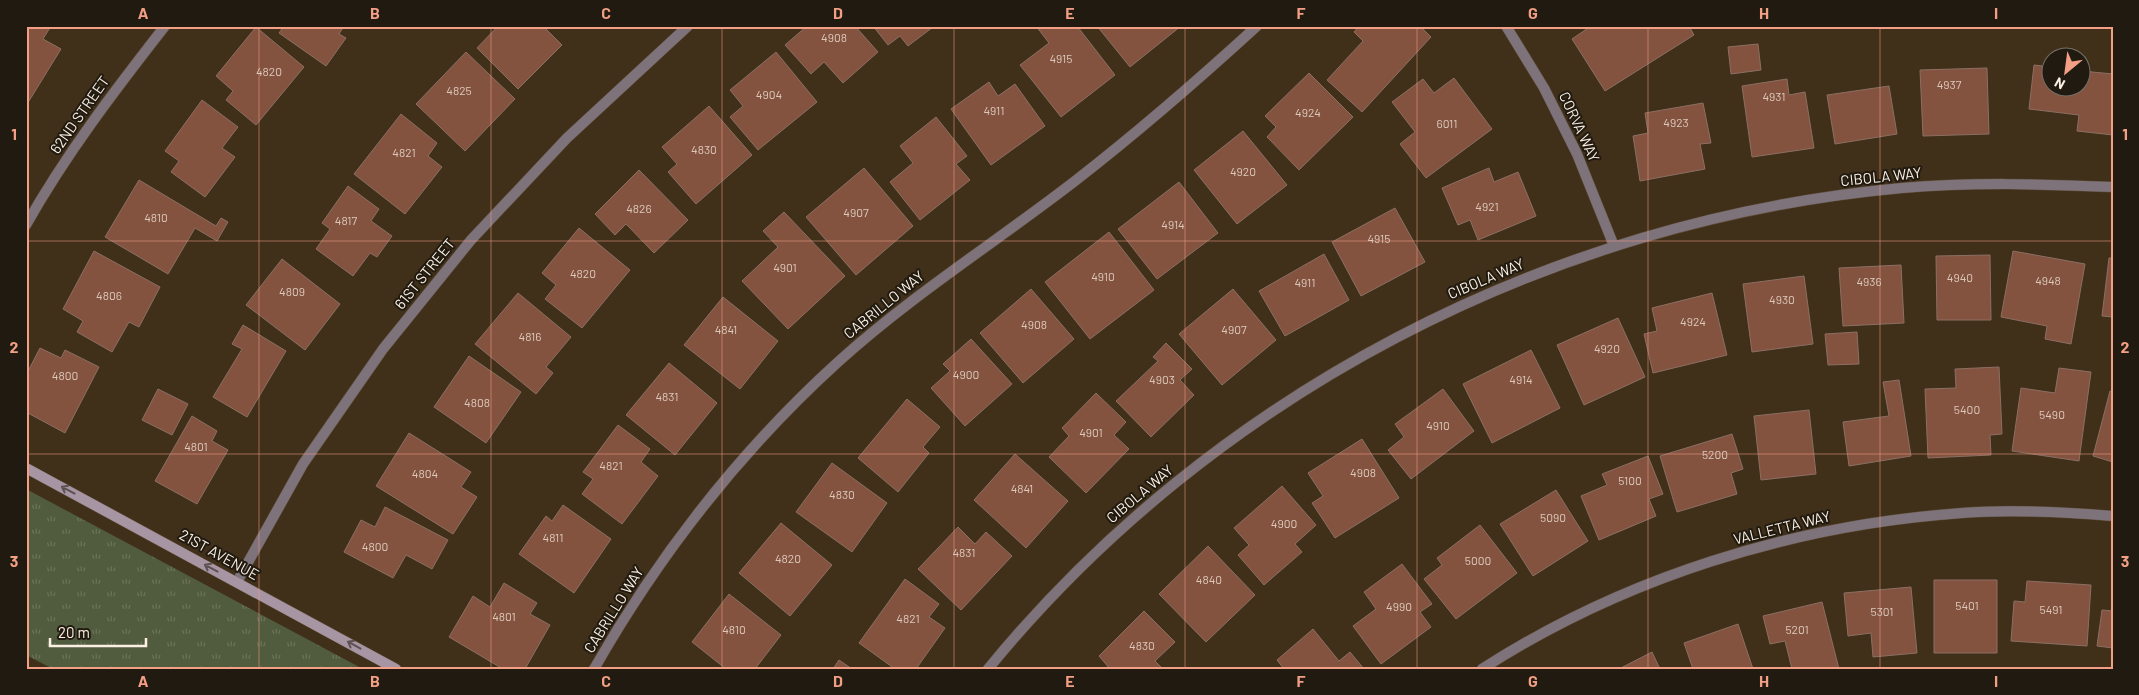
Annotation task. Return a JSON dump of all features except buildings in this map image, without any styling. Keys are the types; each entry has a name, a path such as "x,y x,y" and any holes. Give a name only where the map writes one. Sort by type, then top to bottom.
{"street":[{"name":"62ND STREET","path":"26,225 43,194 103,105 165,26"},
{"name":"61ST STREET","path":"237,582 303,464 383,349 471,240 567,138 688,26"},
{"name":"CABRILLO WAY","path":"594,669 626,614 676,541 730,472 790,408 838,363 904,306 1075,181 1171,104 1257,26"},
{"name":"CORVA WAY","path":"1506,26 1544,88 1577,154 1614,246"},
{"name":"CIBOLA WAY","path":"988,669 1011,641 1091,556 1160,494 1253,423 1332,373 1413,328 1476,298 1563,263 1614,246 1697,222 1811,200 1904,188 2020,184 2113,187"},
{"name":"21ST AVENUE","path":"26,468 396,669"},
{"name":"VALLETTA WAY","path":"1482,669 1508,652 1602,603 1702,564 1786,539 1874,522 1963,513 2052,511 2113,516"}],"green space":[{"path":"26,489 363,669 53,669 26,655"}]}
